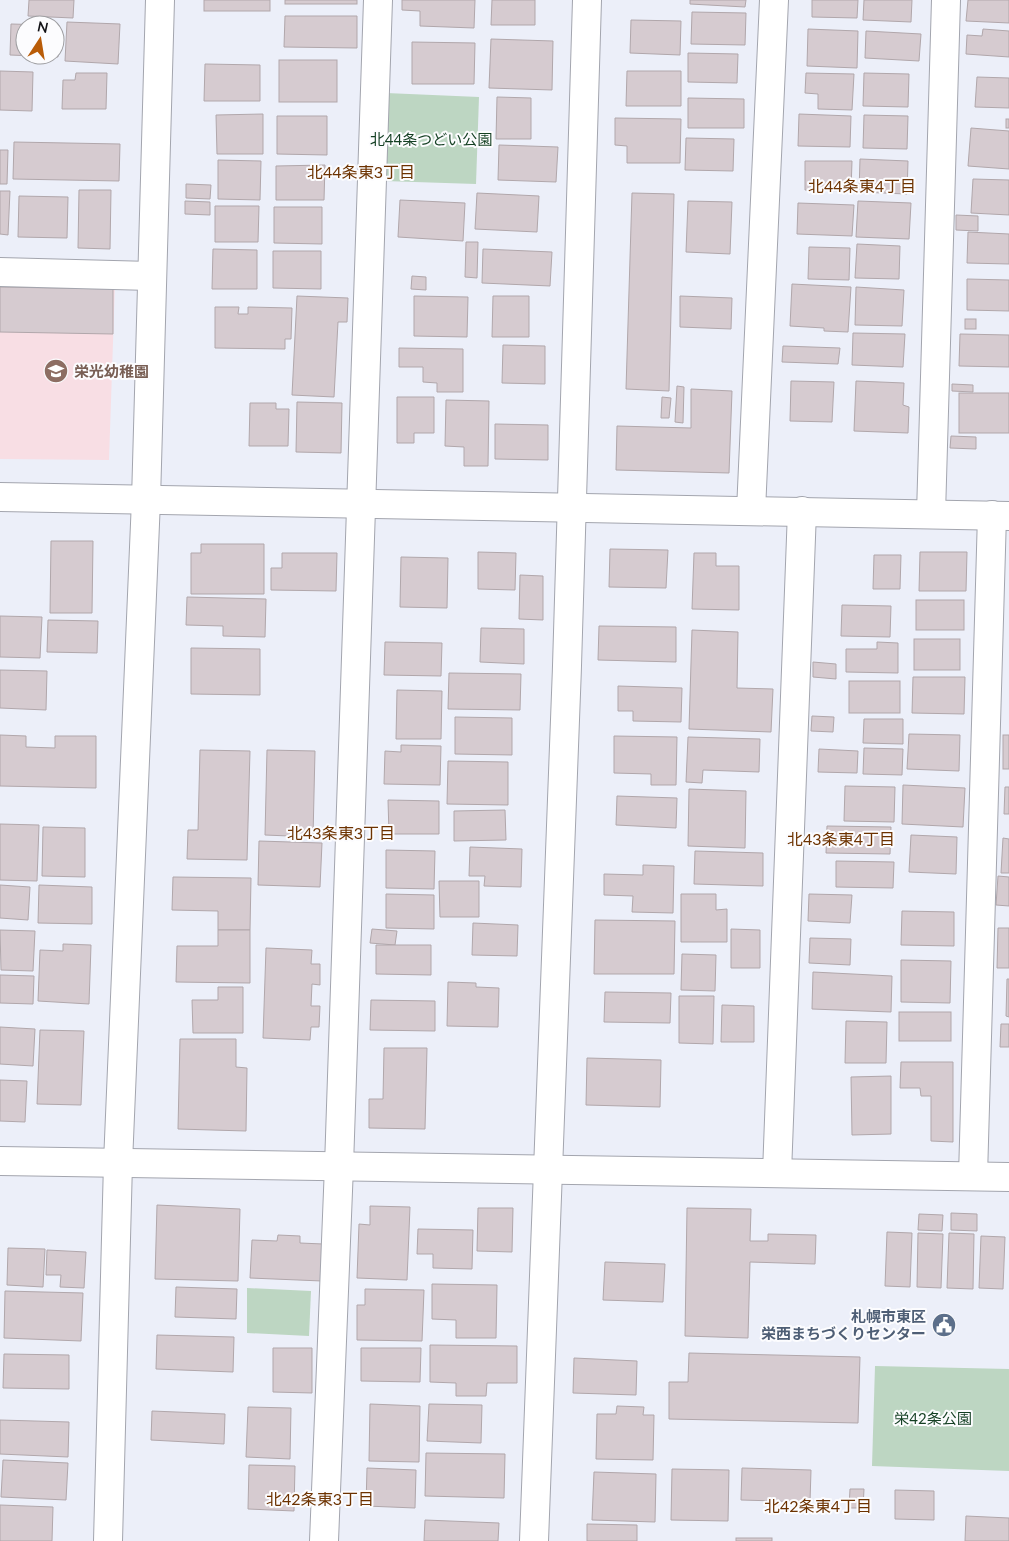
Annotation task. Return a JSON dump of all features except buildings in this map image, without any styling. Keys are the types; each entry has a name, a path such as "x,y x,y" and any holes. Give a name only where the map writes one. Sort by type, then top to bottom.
{"street":[{"path":"108,1541 118,1163 146,500 160,0"},
{"path":"324,1541 340,1166 378,0"},
{"path":"534,1541 550,1170 573,507 587,0"},
{"path":"751,511 774,0"},
{"path":"931,514 946,0"},
{"path":"0,272 151,276"},
{"path":"0,497 1001,515 973,1176"},
{"path":"777,1173 802,511"},
{"path":"0,1161 1009,1177"}],"shaded area":[{"name":"栄光幼稚園","path":"0,280 115,283 109,460 0,459"}],"green space":[{"name":"北44条つどい公園","path":"386,93 479,97 476,184 384,181"},
{"path":"247,1288 311,1291 309,1336 247,1333"},
{"name":"栄42条公園","path":"875,1366 1009,1369 1009,1471 872,1466"}],"place":[{"name":"栄光幼稚園","path":"56,371"},
{"name":"札幌市東区 栄西まちづくりセンター","path":"944,1325"}],"district":[{"name":"北44条東3丁目","path":"361,171"},
{"name":"北44条東4丁目","path":"862,185"},
{"name":"北43条東3丁目","path":"341,832"},
{"name":"北43条東4丁目","path":"841,838"},
{"name":"北42条東3丁目","path":"320,1498"},
{"name":"北42条東4丁目","path":"818,1505"}]}
